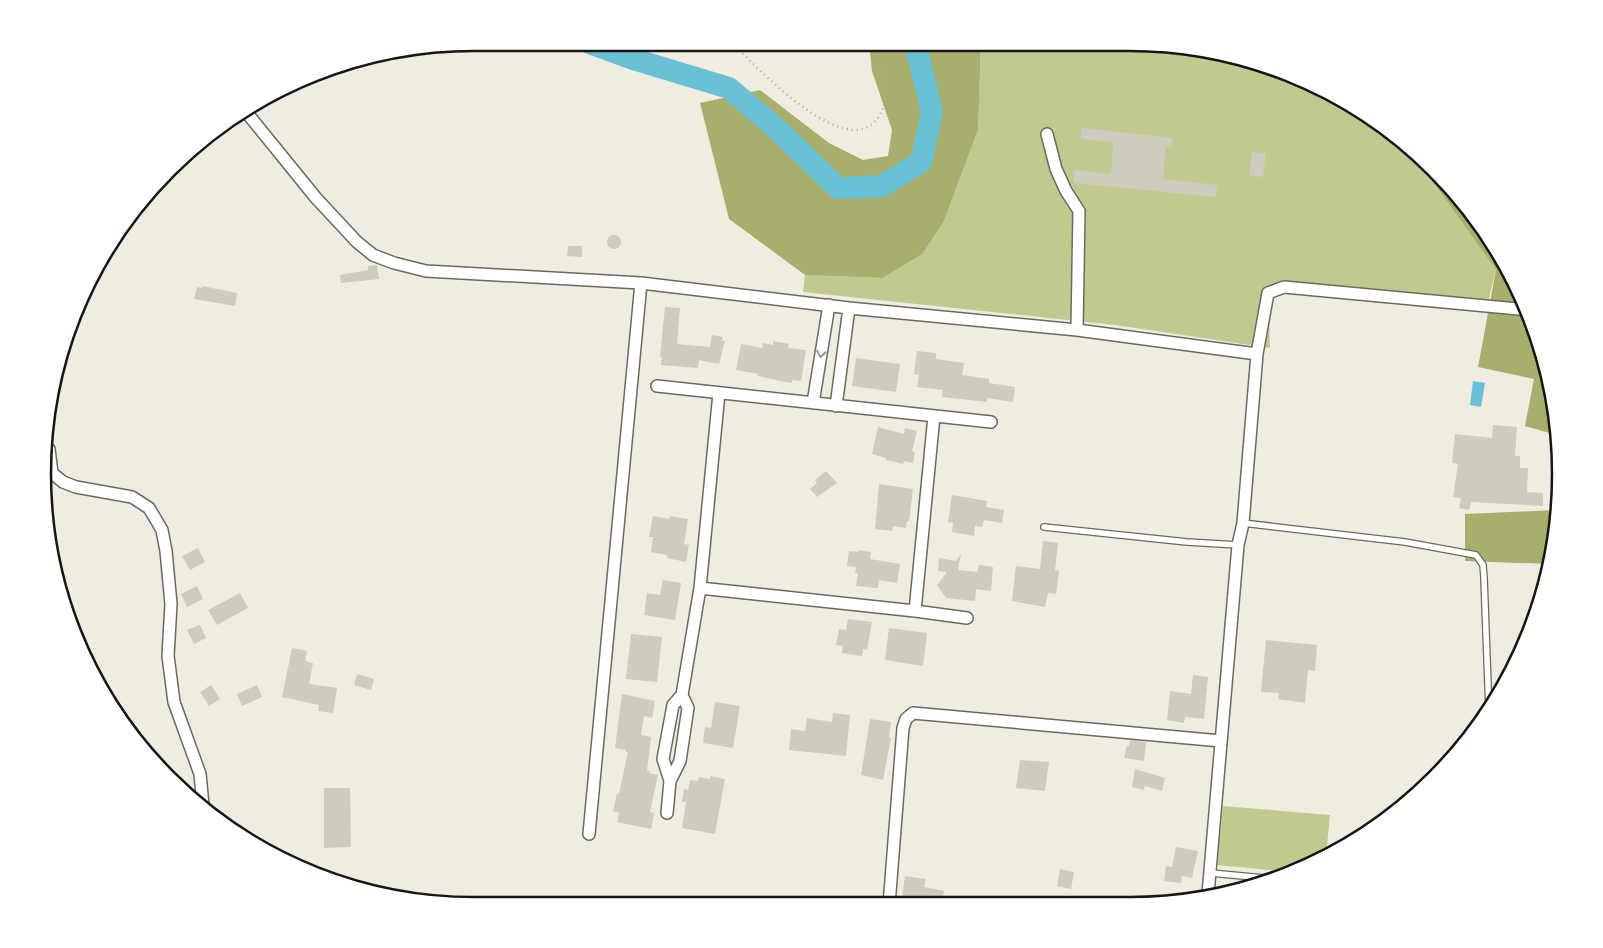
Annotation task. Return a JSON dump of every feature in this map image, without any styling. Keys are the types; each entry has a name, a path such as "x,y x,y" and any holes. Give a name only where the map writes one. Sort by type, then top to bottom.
{"street":[{"path":"249,116 316,198 357,242 373,255 394,263 438,272 641,283 849,308 1076,330 1257,354"},
{"path":"1048,134 1066,191 1079,211 1076,330"},
{"path":"589,834 641,283"},
{"path":"1208,889 1238,545 1243,523 1257,354 1268,293 1284,287 1519,309"},
{"path":"813,403 829,305"},
{"path":"836,406 849,308"},
{"path":"657,386 991,422"},
{"path":"667,813 670,781 680,761 688,708 682,695 700,588 719,393"},
{"path":"915,611 934,416"},
{"path":"51,467 52,473 63,482 76,487 132,497 148,508 162,530 171,604 168,656 174,702 200,774 202,798"},
{"path":"700,588 967,618"},
{"path":"670,781 663,759 673,704 682,695"},
{"path":"890,897 903,728 906,719 914,713 1221,741"}],"lane":[{"path":"1243,523 1405,542 1476,555 1483,565 1488,696"},
{"path":"1044,527 1187,542 1238,545"},
{"path":"1210,872 1255,877"}],"path":[{"path":"741,51 795,102 848,130 872,126 883,113 887,91 876,51"}],"green space":[{"path":"870,51 981,51 978,130 944,221 922,254 882,278 805,275 729,219 700,103 760,90 829,143 863,160 888,156 892,130 872,71"},
{"path":"981,51 1157,52 1211,59 1265,74 1291,83 1316,95 1364,122 1408,156 1428,175 1496,270 1487,306 1268,293 1270,348 1115,325 803,292 805,275 882,278 944,221 978,130"},
{"path":"1428,175 1447,195 1481,239 1520,312 1544,392 1550,433 1525,426 1534,379 1478,367 1496,270"},
{"path":"1550,510 1542,564 1465,561 1465,514"},
{"path":"1223,806 1330,815 1327,847 1291,865 1275,871 1217,865"}],"water":[{"path":"1473,381 1485,383 1481,407 1470,405"}],"building":[{"path":"1081,128 1172,138 1171,147 1166,147 1163,179 1217,185 1216,197 1074,183 1074,170 1111,174 1113,142 1081,139"},
{"path":"1252,152 1266,153 1263,177 1249,175"},
{"path":"611,235 617,235 621,242 617,249 611,249 607,245 607,239"},
{"path":"568,246 582,246 582,257 567,256"},
{"path":"377,265 379,279 341,283 340,275 368,270 368,266"},
{"path":"202,286 237,293 235,306 194,299 197,287 202,288"},
{"path":"665,307 680,308 677,344 710,347 712,335 723,337 722,341 725,341 719,364 699,360 698,368 661,365 662,357 660,357"},
{"path":"773,341 789,344 788,348 806,350 801,381 792,380 792,383 780,381 736,370 741,344 762,348 763,343 773,345"},
{"path":"917,351 936,353 936,359 964,363 962,375 989,379 989,383 1015,387 1013,402 987,398 987,402 942,397 943,390 917,387 919,375 914,374"},
{"path":"856,358 900,364 896,392 852,386"},
{"path":"1493,425 1517,427 1515,456 1520,456 1520,468 1528,468 1527,492 1543,493 1543,506 1471,502 1469,510 1459,508 1461,498 1453,497 1458,464 1452,463 1455,434 1492,438"},
{"path":"878,427 904,434 905,428 917,431 912,451 915,452 913,463 904,461 903,464 872,454"},
{"path":"826,471 837,483 817,497 810,489 817,483 815,480"},
{"path":"879,484 913,489 909,521 907,521 906,528 893,526 892,531 875,529"},
{"path":"952,495 987,501 986,507 1004,510 1002,523 984,520 982,527 975,526 974,536 952,532 953,523 948,522"},
{"path":"653,516 669,519 670,516 688,519 684,544 689,545 686,562 667,558 667,555 651,552 653,537 649,537"},
{"path":"1043,541 1058,543 1055,570 1059,571 1056,594 1048,593 1045,607 1012,601 1016,566 1040,569"},
{"path":"198,548 205,562 190,570 182,556"},
{"path":"858,550 871,552 870,559 900,564 897,583 879,580 878,588 856,586 858,573 855,573 856,567 847,566 849,551 858,552"},
{"path":"961,554 958,570 977,572 979,565 993,567 991,591 976,589 975,601 946,598 937,585 947,572 938,571 939,558 956,561"},
{"path":"663,580 681,583 675,620 644,615 647,593 660,595"},
{"path":"197,586 203,599 187,607 181,594"},
{"path":"240,593 248,608 217,625 208,610"},
{"path":"848,619 872,622 867,650 863,649 862,656 842,653 843,646 836,645 839,629 846,630"},
{"path":"200,625 206,638 194,644 187,630"},
{"path":"889,628 927,633 923,666 885,660"},
{"path":"631,634 662,637 657,682 626,679"},
{"path":"1266,640 1317,645 1315,671 1308,670 1305,703 1278,699 1279,693 1261,692"},
{"path":"292,648 307,651 305,661 313,663 309,684 337,688 333,713 318,711 319,705 282,697"},
{"path":"357,674 374,679 371,690 354,685"},
{"path":"1193,675 1208,677 1204,719 1185,717 1184,723 1167,720 1170,691 1191,694"},
{"path":"211,685 220,699 209,706 200,692"},
{"path":"257,685 262,697 242,706 237,694"},
{"path":"622,694 655,701 652,718 644,716 641,735 651,737 647,771 658,775 650,812 654,813 651,829 617,822 619,813 613,811 617,793 619,794 628,752 615,748"},
{"path":"715,702 740,706 733,748 703,743 705,727 711,728"},
{"path":"833,713 850,715 846,756 789,750 791,729 805,731 807,718 832,722"},
{"path":"870,719 891,722 889,738 891,738 883,780 861,775"},
{"path":"1130,740 1146,742 1144,761 1124,758"},
{"path":"1020,760 1049,762 1045,791 1016,788"},
{"path":"1135,769 1165,778 1162,791 1145,786 1144,790 1132,787"},
{"path":"710,776 725,779 715,834 682,828 686,802 682,802 684,789 688,790 690,780 698,781 699,777 710,779"},
{"path":"324,788 350,788 351,847 324,848"},
{"path":"1176,847 1198,851 1192,878 1182,876 1181,883 1164,881 1166,866 1172,867"},
{"path":"1060,869 1074,872 1071,889 1057,886"},
{"path":"905,876 926,879 924,887 944,891 943,897 902,897"}],"waterway":[{"path":"611,51 729,88 778,130 838,188 882,186 921,162 932,112 917,51"}]}
